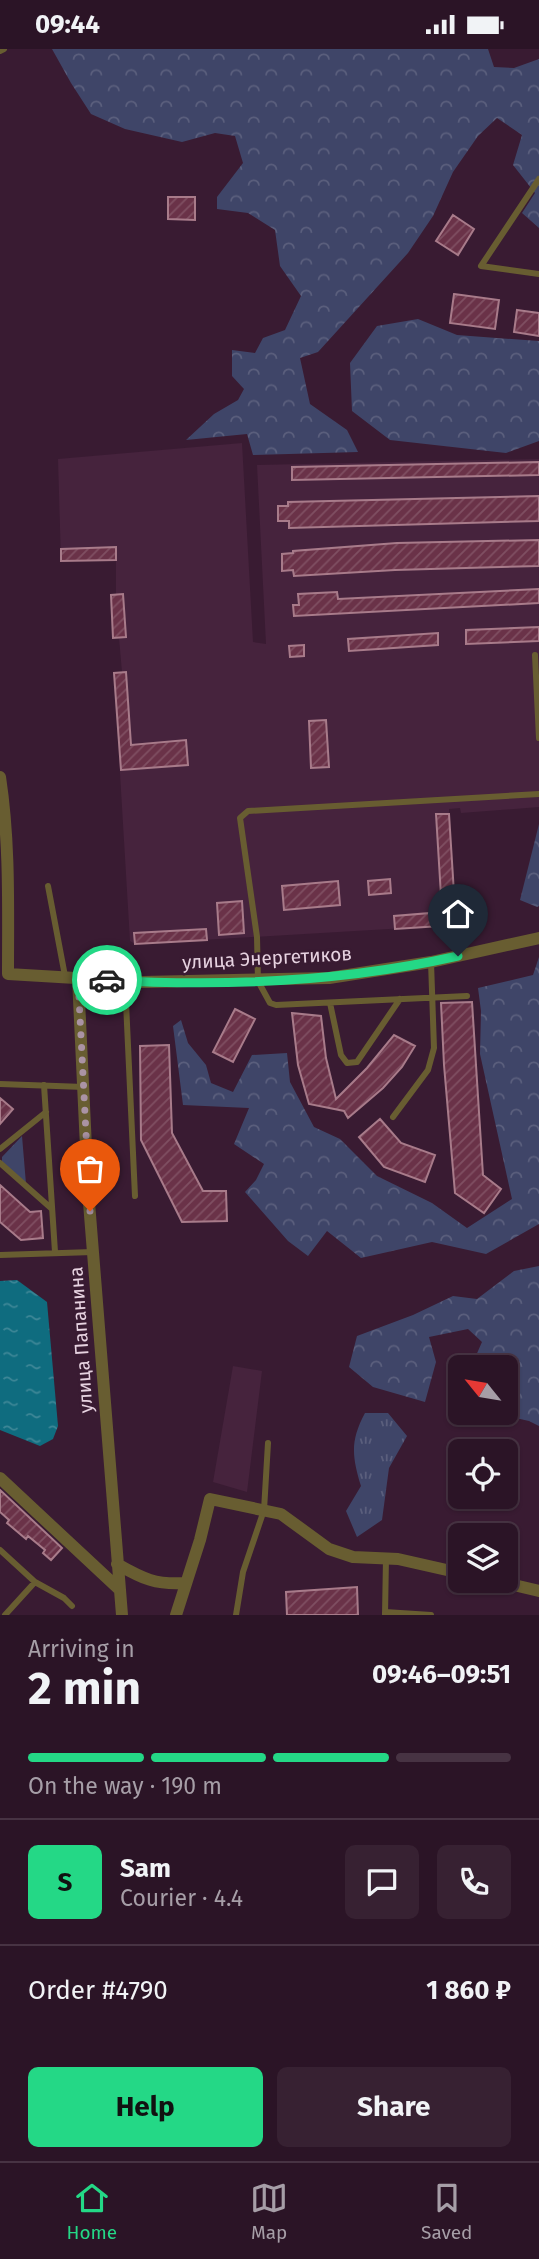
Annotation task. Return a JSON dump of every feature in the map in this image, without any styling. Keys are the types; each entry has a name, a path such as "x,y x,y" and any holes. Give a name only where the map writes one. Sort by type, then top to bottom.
{"street":[{"path":"0,777 4,842 4,974"},
{"name":"улица Энергетиков","path":"4,974 125,981 329,978 431,962 539,937"},
{"name":"улица Папанина","path":"72,978 84,1087 93,1252 122,1615"},
{"path":"0,1478 119,1589"},
{"path":"176,1615 210,1499 281,1514 330,1549 353,1557 398,1559 448,1570"},
{"path":"117,1564 145,1580 166,1584 186,1583"},
{"path":"518,1586 539,1591"}],"lane":[{"path":"539,179 481,266 539,274"},
{"path":"535,655 539,738"},
{"path":"467,996 273,1004 258,981 257,937 240,818 248,811 539,794"},
{"path":"48,886 72,978"},
{"path":"393,1118 428,1070 434,1048 431,962"},
{"path":"125,981 135,1196"},
{"path":"330,1003 341,1055 347,1063 352,1063 357,1062 400,999"},
{"path":"0,1084 84,1087"},
{"path":"44,1085 55,1252"},
{"path":"0,1149 46,1112"},
{"path":"0,1163 52,1209"},
{"path":"0,1255 93,1252"},
{"path":"236,1615 243,1572 264,1510 268,1443"},
{"path":"0,1550 35,1582 72,1605"},
{"path":"386,1559 385,1614 430,1615"},
{"path":"7,1614 35,1582"}],"shaded area":[{"path":"242,443 253,642 266,644 257,465 539,459 539,807 461,813 460,808 449,809 456,925 135,944 130,941 114,673 122,672 119,638 113,638 111,595 116,594 116,560 61,561 58,459"},
{"path":"233,1366 262,1371 247,1492 213,1482"}],"green space":[{"path":"52,49 488,49 494,67 514,68 539,59 539,228 522,213 535,193 513,165 522,135 497,118 478,136 453,172 433,216 408,253 318,352 300,358 310,404 347,430 358,452 253,455 247,434 186,440 214,414 238,400 244,389 232,376 232,350 255,353 263,338 285,330 301,296 280,266 275,230 248,213 217,209 217,197 243,163 235,136 215,133 182,142 125,129 91,114"},
{"path":"418,319 457,335 539,341 539,441 506,453 390,440 352,411 350,363 377,326"},
{"path":"539,824 539,906 537,907 520,900"},
{"path":"539,957 539,1224 486,1254 432,1242 361,1258 327,1231 308,1256 288,1241 245,1192 256,1180 264,1164 234,1144 249,1108 183,1105 173,1026 181,1020 188,1043 206,1065 211,1083 233,1092 252,1055 287,1053 290,1082 314,1127 340,1139 377,1176 432,1203 467,1228 512,1199 480,1054 481,1011 478,988 533,975"},
{"path":"22,1136 26,1184 2,1163 2,1157"},
{"path":"539,1266 539,1426 518,1418 518,1355 476,1355 482,1342 468,1329 429,1337 436,1362 425,1402 373,1387 349,1367 357,1336 413,1315 453,1296 477,1299 514,1271"},
{"path":"365,1413 388,1413 407,1436 389,1468 382,1520 357,1537 346,1511 361,1486 354,1449"}],"water":[{"path":"17,1280 47,1302 58,1426 53,1439 40,1446 0,1430 0,1281"}],"building":[{"path":"168,197 195,197 195,220 168,219"},
{"path":"453,215 474,229 458,255 436,241"},
{"path":"454,294 499,300 495,329 450,323"},
{"path":"517,310 539,313 539,336 514,332"},
{"path":"539,462 539,475 292,480 292,467"},
{"path":"539,496 539,521 289,528 289,521 278,521 278,506 288,506 288,502"},
{"path":"539,540 539,566 294,576 293,570 282,571 282,554 293,551 397,543"},
{"path":"116,547 116,560 61,561 61,549"},
{"path":"539,589 539,603 294,616 293,605 299,605 298,594 337,592 338,599"},
{"path":"123,594 126,637 113,638 111,595"},
{"path":"539,627 539,641 466,644 466,630"},
{"path":"438,633 438,645 349,651 348,639"},
{"path":"304,645 304,656 290,657 289,646"},
{"path":"126,672 131,745 186,740 188,765 121,770 114,673"},
{"path":"326,720 329,767 311,768 309,721"},
{"path":"436,814 449,814 456,925 395,929 394,916 442,912"},
{"path":"390,879 391,893 369,895 368,881"},
{"path":"338,881 340,905 284,910 282,886"},
{"path":"242,901 244,933 219,935 217,903"},
{"path":"206,929 207,940 135,944 134,933"},
{"path":"472,1002 483,1175 501,1189 484,1213 455,1193 444,1065 441,1003"},
{"path":"235,1009 255,1019 233,1062 213,1052"},
{"path":"292,1013 321,1016 326,1058 336,1099 367,1068 394,1035 415,1046 402,1067 383,1088 348,1118 344,1111 309,1104 298,1065"},
{"path":"169,1045 172,1133 203,1191 226,1191 227,1221 182,1222 141,1140 140,1046"},
{"path":"0,1098 13,1109 0,1124"},
{"path":"380,1119 401,1143 435,1155 425,1182 384,1167 359,1137"},
{"path":"0,1185 30,1212 41,1211 43,1238 21,1240 0,1222"},
{"path":"0,1490 62,1548 51,1560 43,1553 45,1550 7,1523 9,1520 0,1512"},
{"path":"357,1587 358,1615 287,1615 286,1592"}],"way so far":[{"path":"90,1211 78,978 107,980"}],"route":[{"path":"107,980 207,982 329,978 458,956"}]}
